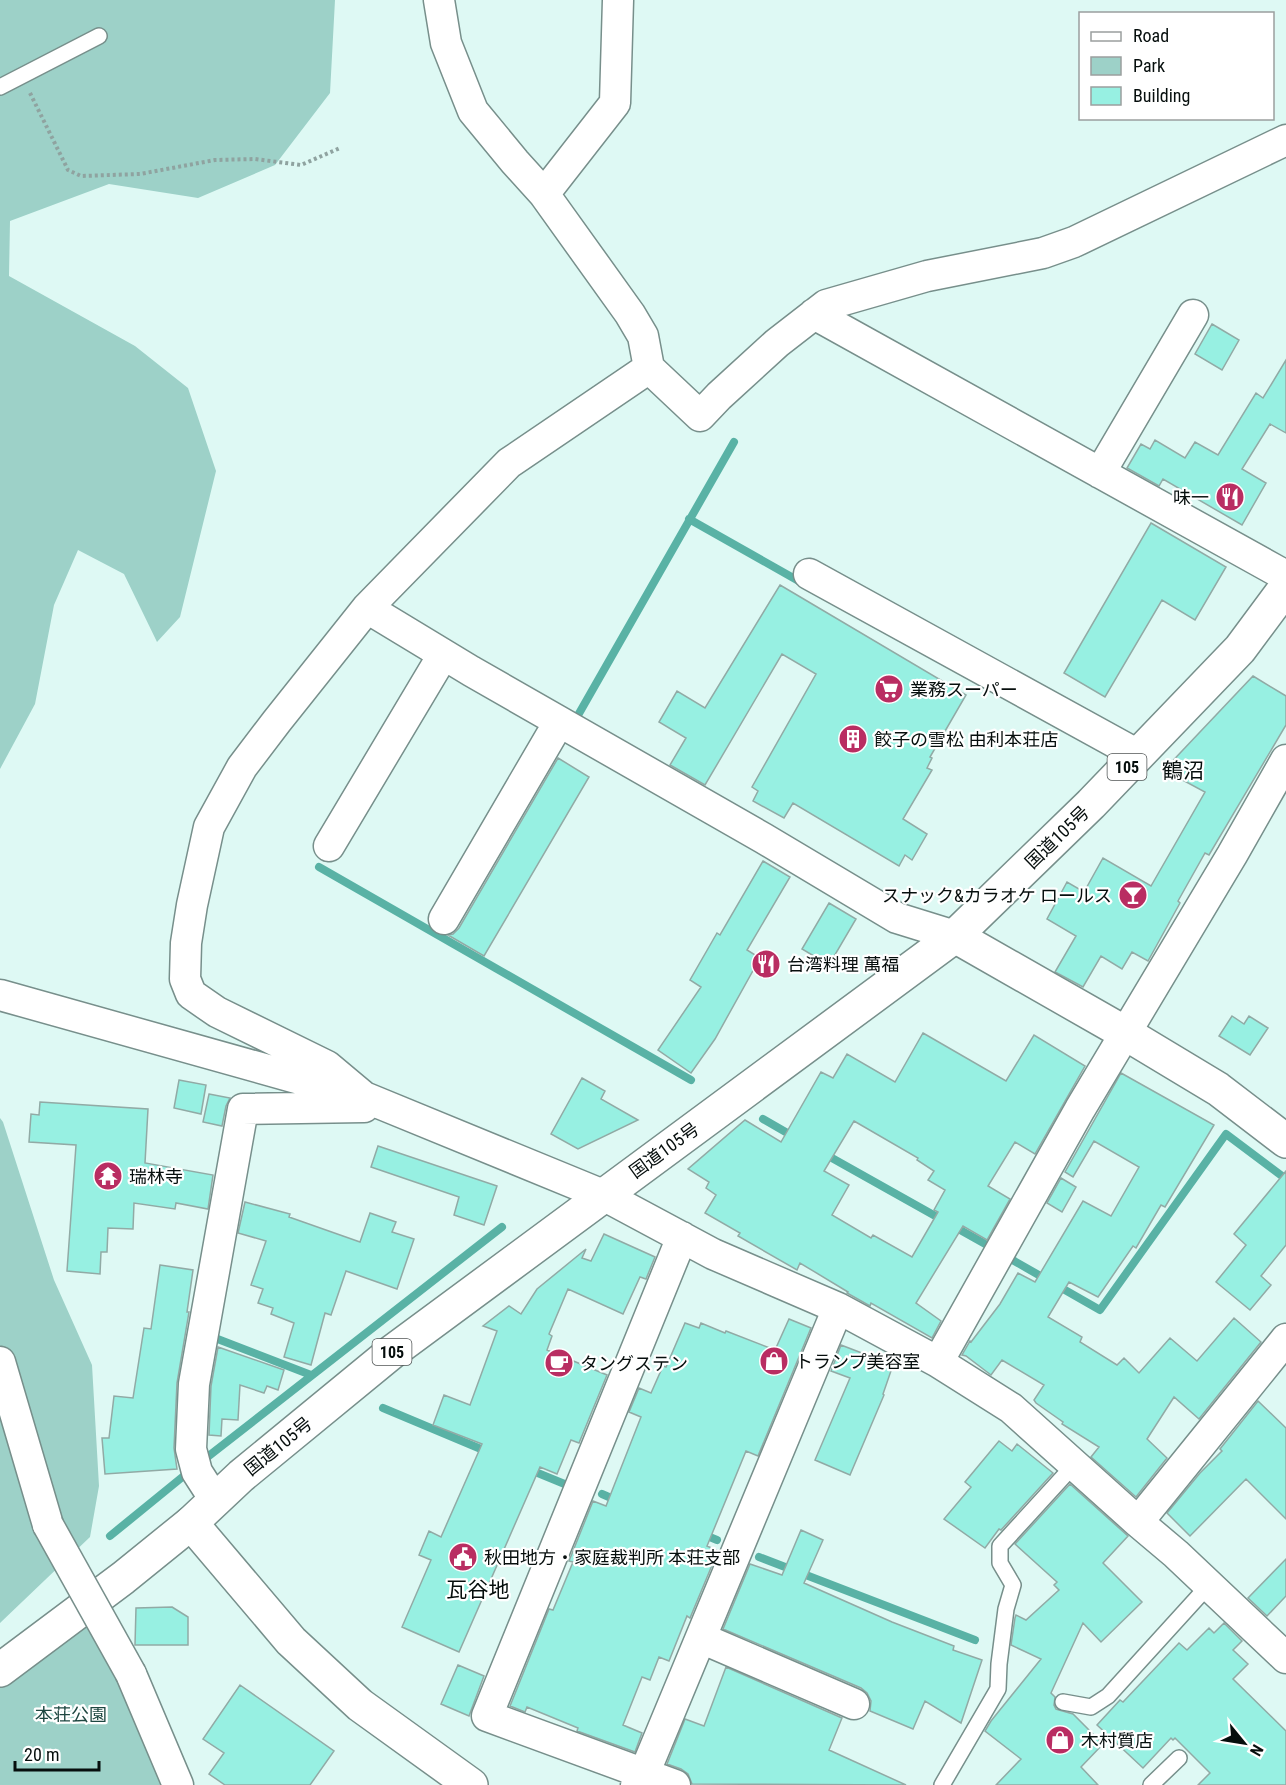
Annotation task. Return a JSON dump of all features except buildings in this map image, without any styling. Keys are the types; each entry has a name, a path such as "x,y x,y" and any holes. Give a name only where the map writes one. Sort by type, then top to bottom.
{"main road":[{"name":"国道105号","path":"0,1670 123,1578 191,1523 241,1476 392,1352 955,936 1091,804 1240,649 1286,587"},
{"path":"955,936 1218,1089 1286,1141"},
{"path":"191,1523 291,1641 360,1705 471,1785"}],"street":[{"path":"440,0 446,43 473,111 544,194 630,314 643,336 648,368 700,416 777,343 826,305 927,276 1043,253 1074,242 1286,140"},
{"path":"544,194 615,103 618,0"},
{"path":"814,314 1286,576"},
{"path":"1100,473 1193,315"},
{"path":"375,1102 327,1066 217,1012 191,994 185,979 186,944 209,827 242,767 367,608 509,463 648,368"},
{"path":"809,574 1138,755"},
{"path":"367,608 897,918 955,936"},
{"path":"330,846 444,655"},
{"path":"444,919 559,722"},
{"path":"938,1362 1080,1108 1232,855 1286,760"},
{"path":"0,995 375,1102 603,1195 713,1254 838,1308 938,1362 1011,1408 1176,1554 1286,1658"},
{"path":"215,1500 194,1460 194,1384 243,1109 375,1102"},
{"path":"675,1785 640,1779 487,1716 682,1237"},
{"path":"640,1779 838,1308"},
{"path":"1138,1522 1286,1339"},
{"path":"0,1362 48,1525 131,1674 178,1785"},
{"path":"701,1638 854,1704"}],"lane":[{"path":"0,87 99,36"},
{"path":"942,1785 998,1689 1006,1610 1013,1585 1000,1563 1000,1546 1074,1465"},
{"path":"1063,1702 1091,1707 1108,1696 1208,1586"},
{"path":"1151,1785 1179,1758"}],"path":[{"path":"22,76 68,170 81,176 140,174 215,160 255,159 301,165 340,148"}],"green space":[{"path":"0,0 335,0 330,93 275,165 198,198 109,184 10,221 9,276 135,346 188,388 216,471 180,617 157,642 124,574 78,550 54,605 35,704 0,769"},
{"path":"0,1118 54,1280 92,1365 99,1486 90,1537 0,1623"},
{"name":"本荘公園","path":"90,1602 178,1785 0,1785 0,1670"}],"waterway":[{"path":"577,717 734,442"},
{"path":"689,519 804,584"},
{"path":"319,867 691,1080"},
{"path":"763,1119 796,1138"},
{"path":"1009,1258 1100,1310 1226,1134 1286,1179"},
{"path":"823,1153 987,1245"},
{"path":"201,1462 502,1227"},
{"path":"215,1338 311,1375"},
{"path":"383,1408 488,1452"},
{"path":"528,1469 567,1485"},
{"path":"110,1536 191,1470"},
{"path":"602,1494 618,1501"},
{"path":"700,1533 717,1540"},
{"path":"759,1557 975,1640"}],"place":[{"name":"味一","path":"1230,497"},
{"name":"業務スーパー","path":"889,689"},
{"name":"餃子の雪松 由利本荘店","path":"853,739"},
{"name":"スナック&カラオケ ロールス","path":"1133,895"},
{"name":"台湾料理 萬福","path":"766,964"},
{"name":"瑞林寺","path":"108,1176"},
{"name":"トランプ美容室","path":"774,1361"},
{"name":"タングステン","path":"559,1363"},
{"name":"秋田地方・家庭裁判所 本荘支部","path":"463,1557"},
{"name":"木村質店","path":"1060,1740"}],"district":[{"name":"鶴沼","path":"1183,771"},
{"name":"瓦谷地","path":"478,1590"}]}
